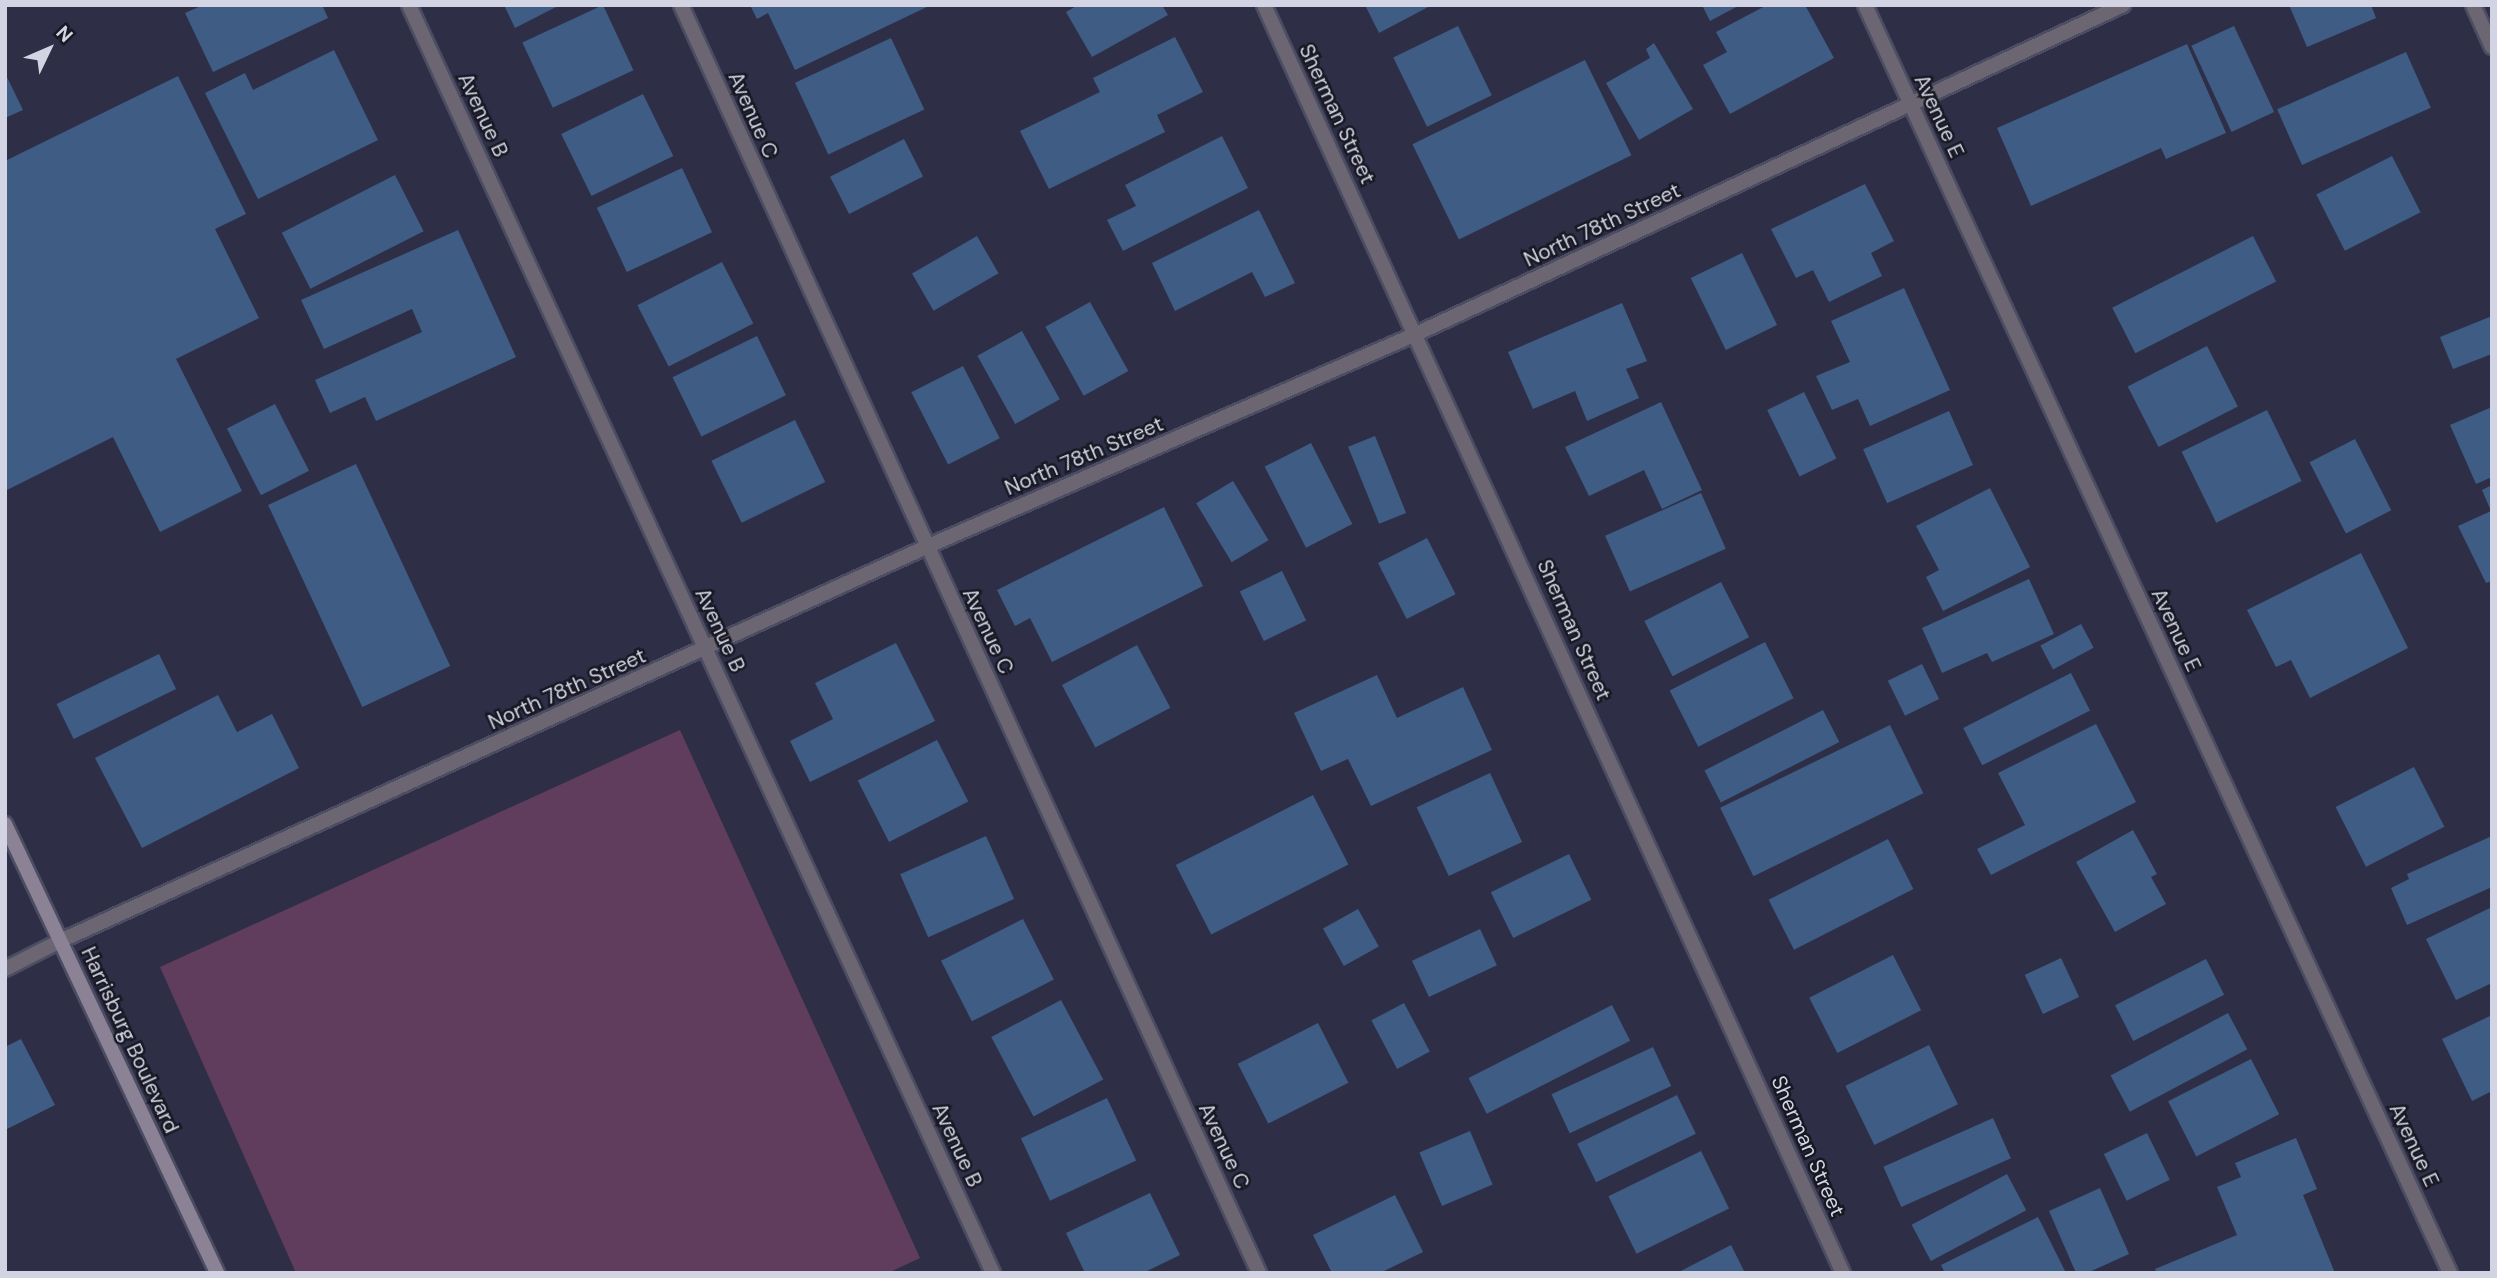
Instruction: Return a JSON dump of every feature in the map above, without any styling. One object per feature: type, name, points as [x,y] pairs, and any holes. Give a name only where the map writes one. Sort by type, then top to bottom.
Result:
[{"type":"main road","name":"Harrisburg Boulevard","points":[[5,824],[217,1273]]},
{"type":"street","name":"Avenue B","points":[[409,5],[993,1273]]},
{"type":"street","name":"Avenue C","points":[[681,5],[1259,1273]]},
{"type":"street","name":"Sherman Street","points":[[1264,5],[1843,1273]]},
{"type":"street","name":"Avenue E","points":[[1866,5],[2450,1273]]},
{"type":"street","name":"North 78th Street","points":[[5,969],[926,547],[1416,334],[2123,5]]},
{"type":"street","points":[[2473,5],[2492,47]]},
{"type":"shaded area","points":[[680,730],[920,1258],[888,1273],[296,1273],[160,967]]},
{"type":"building","points":[[203,5],[322,5],[328,18],[213,72],[185,13]]},
{"type":"building","points":[[504,5],[560,5],[515,28]]},
{"type":"building","points":[[603,5],[633,70],[553,108],[522,43]]},
{"type":"building","points":[[750,5],[931,5],[795,70],[768,13],[757,19]]},
{"type":"building","points":[[1078,5],[1162,5],[1168,15],[1092,57],[1066,12]]},
{"type":"building","points":[[1365,5],[1432,5],[1379,33]]},
{"type":"building","points":[[1702,5],[1740,5],[1710,21]]},
{"type":"building","points":[[1767,5],[1805,5],[1834,58],[1730,114],[1703,65],[1727,52],[1716,32]]},
{"type":"building","points":[[2289,5],[2371,5],[2376,18],[2307,47]]},
{"type":"building","points":[[1458,26],[1492,95],[1427,127],[1393,58]]},
{"type":"building","points":[[2234,26],[2274,112],[2232,132],[2191,46]]},
{"type":"building","points":[[1175,37],[1203,92],[1157,115],[1165,132],[1049,189],[1020,131],[1100,92],[1093,78]]},
{"type":"building","points":[[891,38],[924,110],[828,154],[795,83]]},
{"type":"building","points":[[1654,43],[1693,109],[1639,140],[1606,83],[1650,58],[1646,49]]},
{"type":"building","points":[[2187,44],[2226,133],[2166,159],[2161,148],[2031,206],[1997,128]]},
{"type":"building","points":[[334,50],[378,140],[258,199],[205,93],[245,73],[253,90]]},
{"type":"building","points":[[2406,52],[2431,108],[2302,165],[2277,109]]},
{"type":"building","points":[[1585,60],[1631,155],[1459,239],[1412,144]]},
{"type":"building","points":[[5,73],[23,110],[5,118]]},
{"type":"building","points":[[178,76],[246,214],[215,229],[259,318],[176,359],[242,491],[160,532],[113,437],[5,491],[5,161]]},
{"type":"building","points":[[643,94],[673,156],[591,196],[561,134]]},
{"type":"building","points":[[1222,136],[1248,188],[1123,251],[1107,220],[1136,206],[1125,185]]},
{"type":"building","points":[[904,139],[923,176],[849,214],[830,177]]},
{"type":"building","points":[[2392,156],[2421,212],[2345,251],[2316,195]]},
{"type":"building","points":[[682,168],[712,232],[627,272],[597,208]]},
{"type":"building","points":[[395,175],[424,231],[310,289],[282,233]]},
{"type":"building","points":[[1865,184],[1894,241],[1871,253],[1882,276],[1829,302],[1813,270],[1796,278],[1771,229]]},
{"type":"building","points":[[1259,210],[1295,283],[1265,297],[1252,272],[1175,311],[1152,263]]},
{"type":"building","points":[[458,230],[516,357],[376,421],[365,397],[330,413],[315,380],[422,332],[412,309],[324,349],[301,300]]},
{"type":"building","points":[[977,236],[998,273],[934,311],[912,274]]},
{"type":"building","points":[[2253,236],[2276,281],[2135,353],[2112,308]]},
{"type":"building","points":[[1742,253],[1777,325],[1726,350],[1691,278]]},
{"type":"building","points":[[722,262],[753,323],[669,367],[637,305]]},
{"type":"building","points":[[1904,288],[1950,390],[1870,426],[1858,399],[1832,410],[1816,376],[1850,362],[1831,321]]},
{"type":"building","points":[[1090,302],[1128,371],[1084,396],[1045,327]]},
{"type":"building","points":[[1622,303],[1647,361],[1626,369],[1639,398],[1587,421],[1575,391],[1533,409],[1508,352]]},
{"type":"building","points":[[2492,316],[2492,354],[2453,369],[2440,337]]},
{"type":"building","points":[[1022,331],[1060,399],[1015,424],[977,356]]},
{"type":"building","points":[[757,336],[786,395],[701,437],[673,377]]},
{"type":"building","points":[[2207,346],[2238,407],[2159,447],[2128,386]]},
{"type":"building","points":[[963,366],[1000,438],[948,465],[911,392]]},
{"type":"building","points":[[1804,392],[1836,459],[1800,476],[1767,410]]},
{"type":"building","points":[[1661,402],[1702,490],[1662,509],[1644,470],[1589,496],[1565,447]]},
{"type":"building","points":[[275,404],[309,471],[261,495],[227,429]]},
{"type":"building","points":[[2492,407],[2492,477],[2476,484],[2450,425]]},
{"type":"building","points":[[2267,410],[2302,481],[2216,523],[2182,452]]},
{"type":"building","points":[[1949,411],[1973,465],[1887,503],[1863,449]]},
{"type":"building","points":[[795,420],[825,482],[742,523],[711,461]]},
{"type":"building","points":[[1375,436],[1406,513],[1379,524],[1348,447]]},
{"type":"building","points":[[2355,439],[2391,510],[2346,533],[2310,462]]},
{"type":"building","points":[[1311,443],[1352,524],[1306,548],[1265,467]]},
{"type":"building","points":[[356,464],[450,666],[362,707],[268,505]]},
{"type":"building","points":[[1233,481],[1269,540],[1232,562],[1196,503]]},
{"type":"building","points":[[2492,485],[2492,581],[2486,583],[2458,526],[2491,511],[2482,490]]},
{"type":"building","points":[[1990,488],[2030,567],[1943,611],[1926,577],[1939,570],[1916,526]]},
{"type":"building","points":[[1701,493],[1726,549],[1630,591],[1605,536]]},
{"type":"building","points":[[1164,507],[1203,586],[1052,662],[1030,618],[1015,626],[997,590]]},
{"type":"building","points":[[1427,538],[1456,594],[1407,619],[1378,563]]},
{"type":"building","points":[[2361,553],[2408,648],[2310,698],[2291,660],[2276,667],[2247,610]]},
{"type":"building","points":[[1282,571],[1306,620],[1264,641],[1240,592]]},
{"type":"building","points":[[2029,579],[2054,634],[1992,662],[1987,653],[1942,673],[1922,628]]},
{"type":"building","points":[[1721,582],[1749,637],[1673,676],[1644,621]]},
{"type":"building","points":[[2081,624],[2094,648],[2053,669],[2040,646]]},
{"type":"building","points":[[1765,642],[1794,698],[1698,747],[1670,691]]},
{"type":"building","points":[[896,643],[935,721],[810,782],[790,741],[833,719],[815,683]]},
{"type":"building","points":[[1137,645],[1170,708],[1095,748],[1062,685]]},
{"type":"building","points":[[159,654],[176,689],[74,739],[57,704]]},
{"type":"building","points":[[1922,664],[1939,699],[1905,716],[1888,681]]},
{"type":"building","points":[[2071,673],[2090,710],[1982,765],[1963,728]]},
{"type":"building","points":[[1377,675],[1397,718],[1463,687],[1492,750],[1371,806],[1348,759],[1321,771],[1294,713]]},
{"type":"building","points":[[218,695],[237,732],[272,714],[299,768],[142,848],[95,758]]},
{"type":"building","points":[[1823,710],[1839,742],[1721,802],[1704,770]]},
{"type":"building","points":[[2096,724],[2136,802],[1991,875],[1977,849],[2025,825],[1998,773]]},
{"type":"building","points":[[1890,725],[1923,793],[1753,876],[1720,808]]},
{"type":"building","points":[[937,740],[968,801],[889,842],[858,780]]},
{"type":"building","points":[[2414,767],[2444,827],[2366,867],[2336,807]]},
{"type":"building","points":[[1490,773],[1522,842],[1449,876],[1417,807]]},
{"type":"building","points":[[1313,795],[1348,864],[1211,934],[1176,865]]},
{"type":"building","points":[[2133,830],[2157,874],[2151,877],[2166,904],[2115,932],[2076,862]]},
{"type":"building","points":[[986,836],[1014,899],[928,937],[900,874]]},
{"type":"building","points":[[2492,836],[2492,887],[2407,925],[2391,888],[2409,879],[2407,874]]},
{"type":"building","points":[[1888,839],[1913,889],[1794,950],[1769,900]]},
{"type":"building","points":[[1569,854],[1591,900],[1513,938],[1491,892]]},
{"type":"building","points":[[2492,907],[2492,983],[2456,1000],[2426,939]]},
{"type":"building","points":[[1358,909],[1379,947],[1344,966],[1323,928]]},
{"type":"building","points":[[1023,919],[1054,980],[972,1021],[941,961]]},
{"type":"building","points":[[1480,929],[1497,965],[1429,997],[1412,961]]},
{"type":"building","points":[[1893,955],[1921,1010],[1837,1053],[1809,998]]},
{"type":"building","points":[[2061,958],[2079,997],[2043,1014],[2025,975]]},
{"type":"building","points":[[2206,959],[2224,995],[2133,1041],[2115,1005]]},
{"type":"building","points":[[1061,1000],[1103,1079],[1033,1117],[991,1037]]},
{"type":"building","points":[[1404,1003],[1430,1052],[1397,1069],[1371,1020]]},
{"type":"building","points":[[1612,1005],[1630,1041],[1487,1114],[1469,1078]]},
{"type":"building","points":[[2228,1013],[2247,1049],[2130,1112],[2111,1075]]},
{"type":"building","points":[[2492,1015],[2492,1091],[2472,1101],[2442,1039]]},
{"type":"building","points":[[1318,1023],[1348,1083],[1268,1124],[1238,1064]]},
{"type":"building","points":[[21,1039],[55,1105],[5,1130],[5,1047]]},
{"type":"building","points":[[1929,1045],[1958,1104],[1874,1145],[1845,1086]]},
{"type":"building","points":[[1653,1047],[1671,1086],[1570,1133],[1551,1094]]},
{"type":"building","points":[[2251,1059],[2279,1114],[2196,1156],[2168,1101]]},
{"type":"building","points":[[1677,1095],[1696,1134],[1596,1182],[1577,1144]]},
{"type":"building","points":[[1107,1098],[1136,1161],[1050,1201],[1021,1138]]},
{"type":"building","points":[[1993,1118],[2011,1158],[1901,1207],[1883,1167]]},
{"type":"building","points":[[1470,1131],[1493,1184],[1442,1206],[1419,1152]]},
{"type":"building","points":[[2147,1133],[2170,1180],[2127,1201],[2104,1154]]},
{"type":"building","points":[[2296,1138],[2317,1189],[2303,1195],[2335,1273],[2157,1273],[2155,1269],[2237,1235],[2217,1187],[2241,1177],[2235,1163]]},
{"type":"building","points":[[1701,1151],[1729,1209],[1636,1254],[1608,1196]]},
{"type":"building","points":[[2007,1174],[2026,1210],[1931,1261],[1912,1225]]},
{"type":"building","points":[[2100,1188],[2129,1254],[2087,1273],[2076,1273],[2049,1211]]},
{"type":"building","points":[[1150,1193],[1180,1255],[1143,1273],[1085,1273],[1066,1233]]},
{"type":"building","points":[[1395,1195],[1423,1252],[1380,1273],[1332,1273],[1313,1235]]},
{"type":"building","points":[[2038,1217],[2066,1273],[1945,1273],[1941,1265]]},
{"type":"building","points":[[1731,1245],[1745,1273],[1677,1273]]}]
